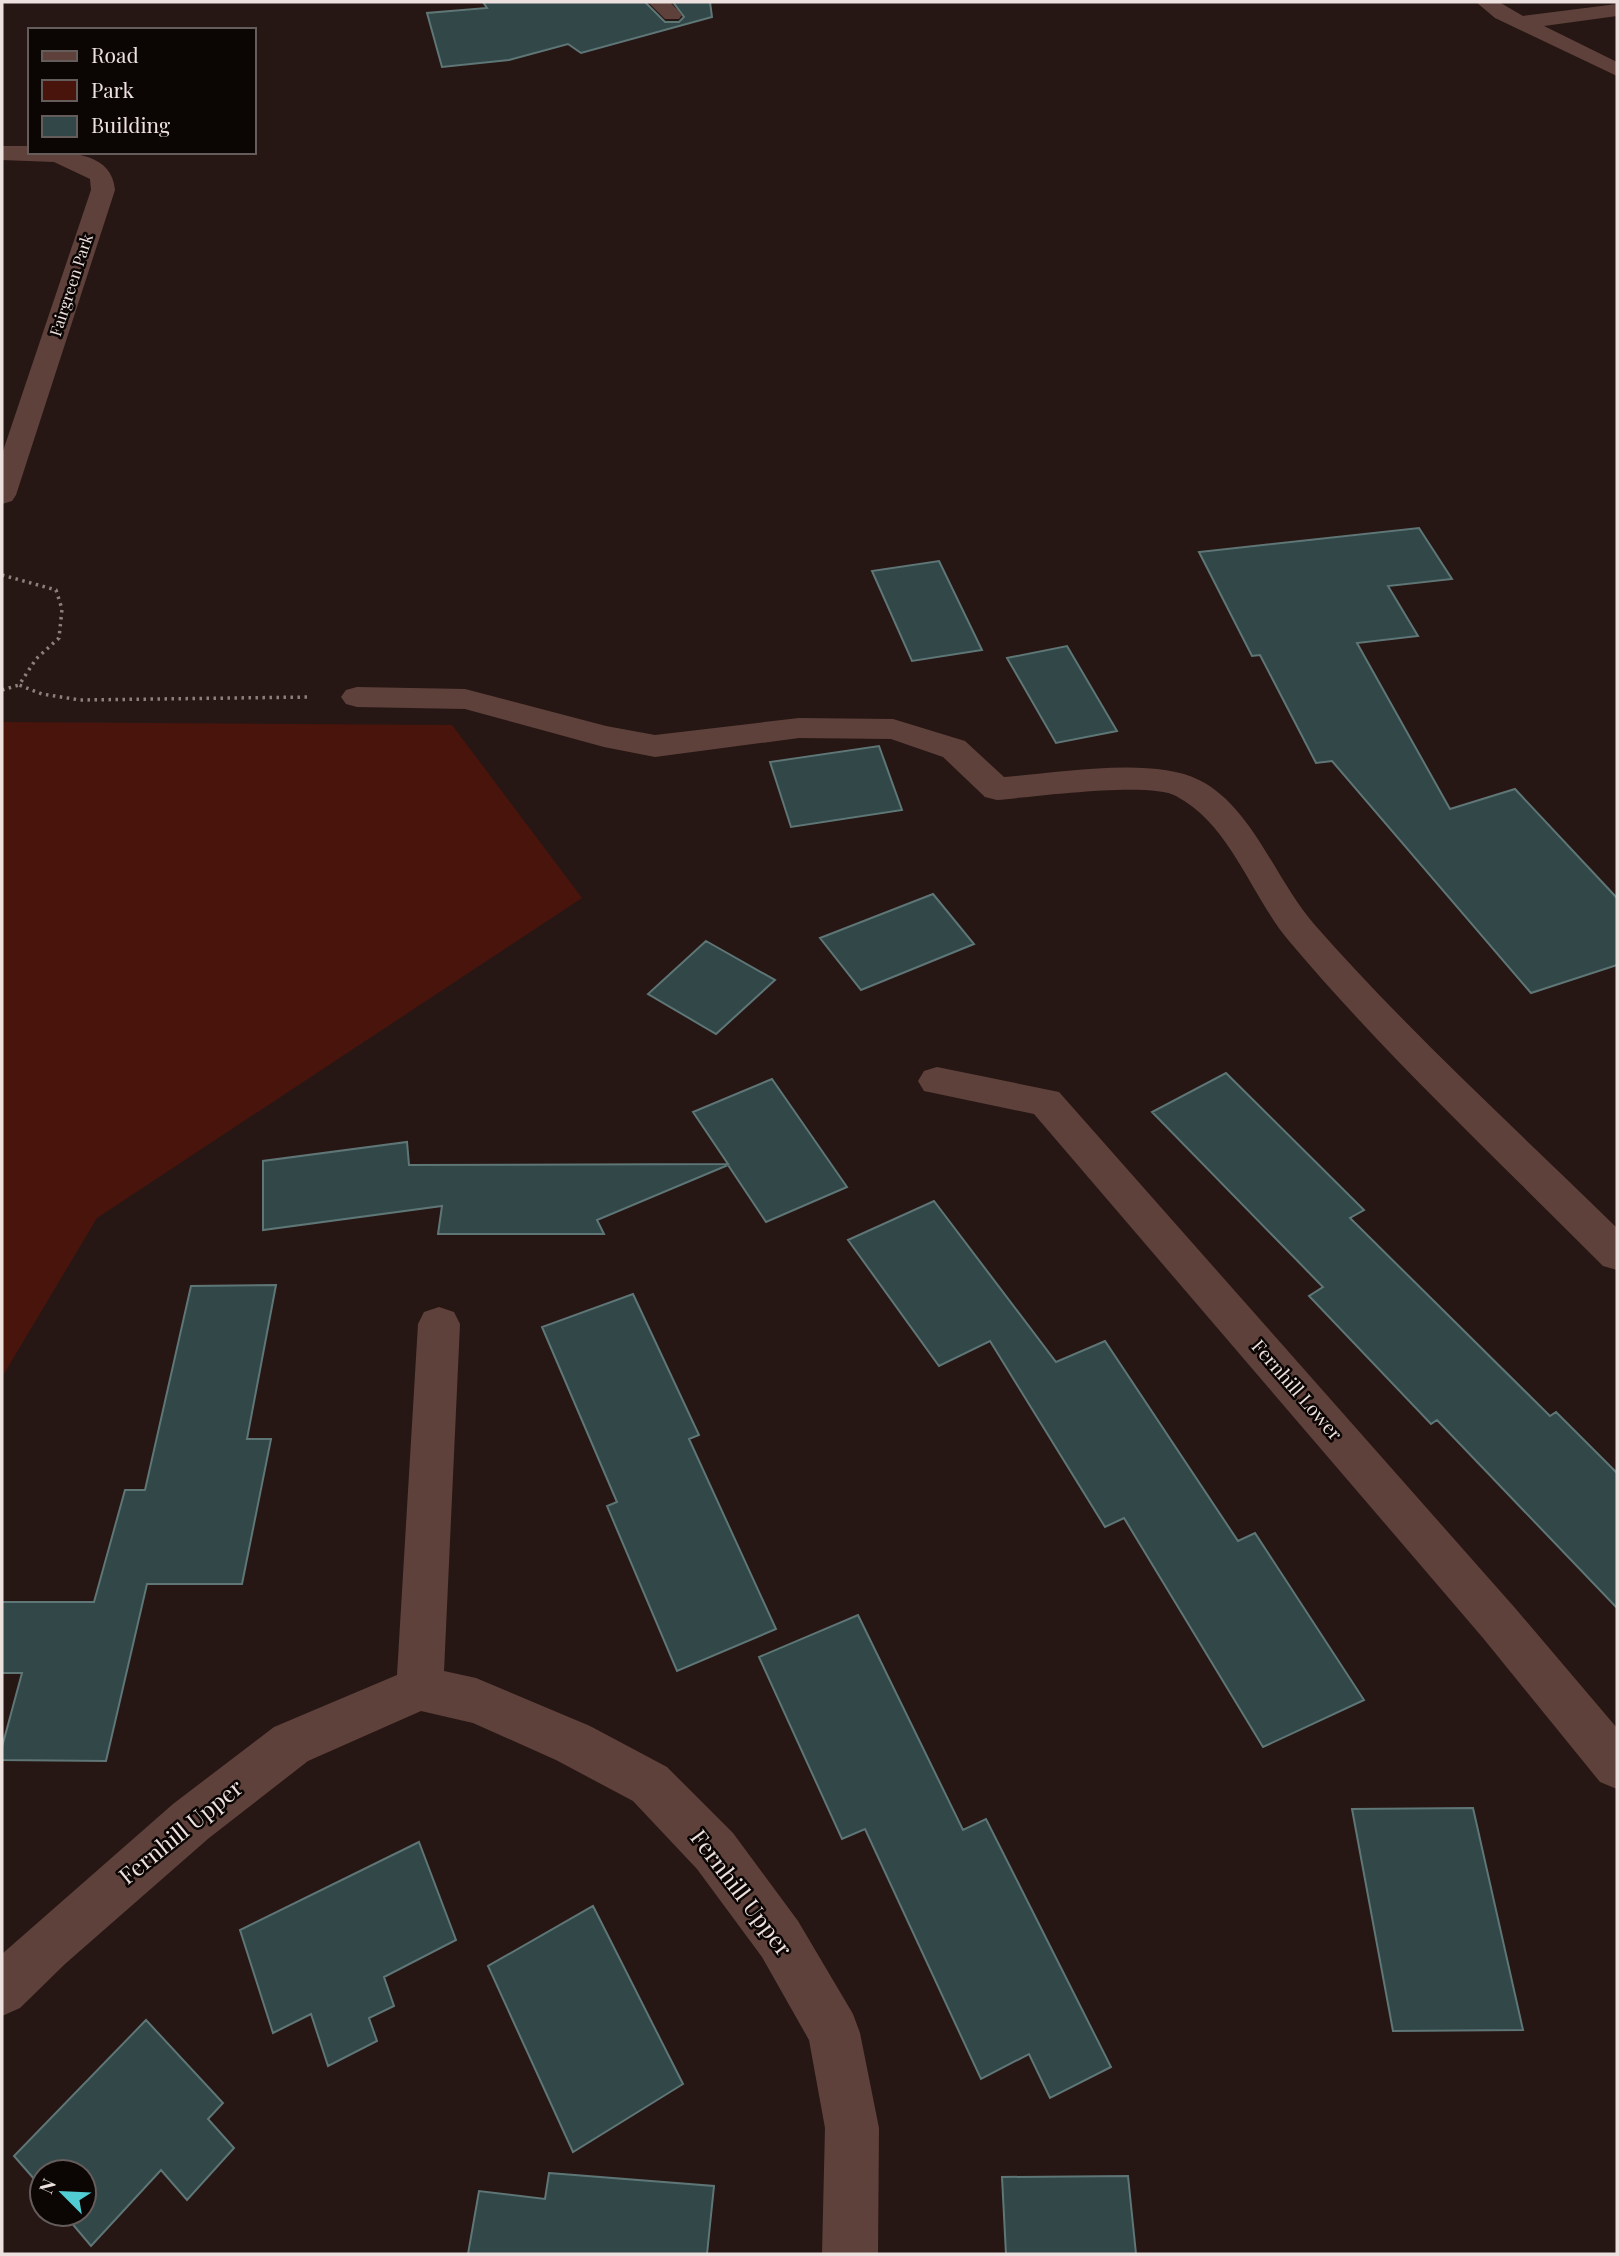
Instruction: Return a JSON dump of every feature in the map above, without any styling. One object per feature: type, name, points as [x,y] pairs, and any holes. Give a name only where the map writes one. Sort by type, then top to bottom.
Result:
[{"type":"street","points":[[1486,2],[1520,23],[1617,70]]},
{"type":"street","points":[[1520,23],[1617,10]]},
{"type":"street","name":"Fairgreen Park","points":[[2,153],[28,152]]},
{"type":"street","name":"Fairgreen Park","points":[[2,495],[103,190],[102,176],[67,156],[55,154]]},
{"type":"street","points":[[357,697],[465,699],[604,736],[655,746],[799,728],[893,729],[954,749],[997,789],[1145,778],[1185,786],[1217,810],[1299,929],[1453,1091],[1617,1254]]},
{"type":"street","name":"Fernhill Lower","points":[[937,1081],[1045,1102],[1490,1613],[1617,1765]]},
{"type":"street","points":[[420,1688],[439,1324]]},
{"type":"street","name":"Fernhill Upper","points":[[2,1990],[47,1946],[191,1821],[291,1744],[420,1688],[476,1701],[573,1743],[650,1784],[715,1851],[780,1939],[834,2032],[852,2129],[850,2254]]},
{"type":"path","points":[[2,575],[56,590],[62,609],[59,638],[36,659],[19,685]]},
{"type":"path","points":[[2,690],[19,685],[42,694],[80,700],[357,697]]},
{"type":"green space","points":[[2,722],[452,725],[582,898],[97,1218],[2,1377]]},
{"type":"building","points":[[483,2],[645,2],[665,22],[679,22],[684,17],[673,2],[710,2],[712,17],[581,53],[568,44],[509,60],[442,67],[427,13],[487,8]]},
{"type":"building","points":[[1419,528],[1452,579],[1388,586],[1418,636],[1357,643],[1450,809],[1515,789],[1617,898],[1617,965],[1531,993],[1332,761],[1316,763],[1260,655],[1252,656],[1199,552]]},
{"type":"building","points":[[939,561],[982,650],[912,661],[872,571]]},
{"type":"building","points":[[1067,646],[1117,731],[1056,743],[1007,658]]},
{"type":"building","points":[[879,746],[902,810],[791,827],[770,762]]},
{"type":"building","points":[[933,894],[974,944],[861,990],[820,938]]},
{"type":"building","points":[[706,941],[775,980],[716,1034],[648,994]]},
{"type":"building","points":[[1226,1073],[1364,1210],[1350,1218],[1550,1416],[1556,1412],[1617,1473],[1617,1608],[1437,1420],[1431,1424],[1309,1296],[1323,1287],[1152,1112]]},
{"type":"building","points":[[772,1079],[847,1187],[766,1222],[728,1165],[597,1220],[604,1234],[438,1234],[442,1206],[263,1230],[263,1161],[407,1142],[409,1165],[728,1164],[693,1112]]},
{"type":"building","points":[[934,1201],[1056,1362],[1105,1341],[1238,1541],[1255,1533],[1364,1700],[1263,1747],[1124,1518],[1105,1527],[990,1341],[939,1366],[848,1240]]},
{"type":"building","points":[[276,1285],[247,1439],[271,1439],[242,1584],[147,1584],[106,1761],[2,1760],[2,1747],[22,1673],[2,1673],[2,1602],[94,1602],[125,1490],[145,1490],[191,1286]]},
{"type":"building","points":[[633,1294],[699,1435],[689,1439],[776,1629],[677,1671],[607,1506],[617,1502],[542,1327]]},
{"type":"building","points":[[858,1615],[963,1830],[986,1819],[1111,2067],[1050,2098],[1029,2054],[981,2079],[865,1829],[842,1839],[759,1657]]},
{"type":"building","points":[[1473,1808],[1523,2030],[1393,2031],[1352,1809]]},
{"type":"building","points":[[419,1842],[456,1940],[384,1977],[394,2006],[369,2018],[377,2041],[328,2066],[311,2014],[273,2033],[240,1930]]},
{"type":"building","points":[[593,1906],[683,2084],[573,2152],[488,1966]]},
{"type":"building","points":[[146,2020],[223,2103],[208,2119],[234,2148],[187,2200],[161,2170],[91,2246],[76,2228],[98,2228],[98,2158],[28,2158],[28,2172],[14,2156]]},
{"type":"building","points":[[549,2173],[714,2186],[707,2254],[468,2254],[479,2191],[545,2199]]},
{"type":"building","points":[[1128,2176],[1136,2254],[1006,2254],[1002,2177]]}]
